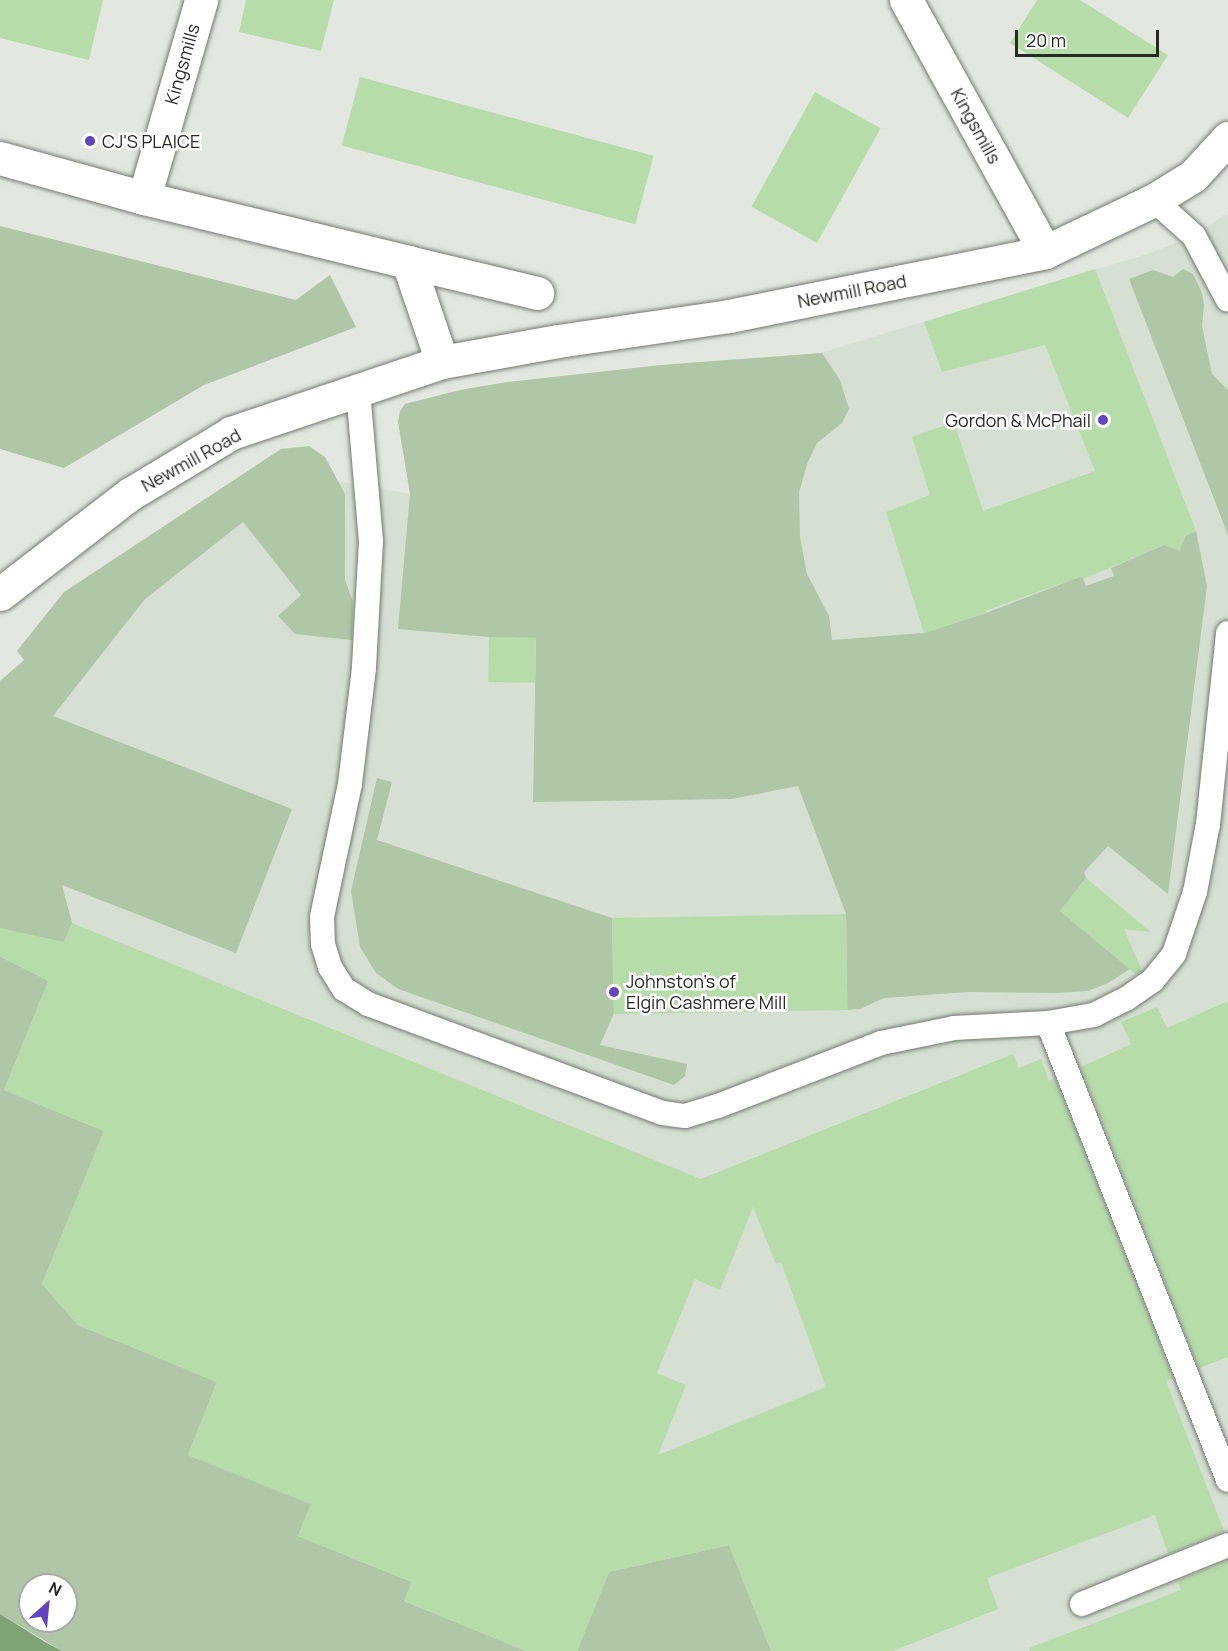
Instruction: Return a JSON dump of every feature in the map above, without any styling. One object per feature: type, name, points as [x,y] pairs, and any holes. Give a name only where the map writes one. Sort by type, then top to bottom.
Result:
[{"type":"street","name":"Kingsmills","points":[[144,198],[201,0]]},
{"type":"street","name":"Kingsmills","points":[[906,0],[1045,252]]},
{"type":"street","name":"Newmill Road","points":[[0,594],[130,494],[222,438],[442,362],[558,341],[729,316],[1045,252],[1154,200],[1193,176],[1228,138]]},
{"type":"street","points":[[0,158],[144,198],[537,293]]},
{"type":"street","points":[[408,262],[442,362]]},
{"type":"lane","points":[[1154,200],[1194,236],[1228,300]]},
{"type":"lane","points":[[358,390],[371,541],[364,668],[350,784],[322,917],[323,944],[330,968],[344,989],[368,1004],[663,1113],[684,1116],[718,1106],[881,1043],[954,1028],[1048,1023],[1094,1015],[1126,999],[1153,980],[1174,954],[1195,892],[1208,824],[1228,633]]},
{"type":"lane","points":[[1048,1023],[1228,1480]]},
{"type":"lane","points":[[1082,1604],[1228,1545]]},
{"type":"shaded area","name":"Johnston's of Elgin Cashmere Mill","points":[[1224,215],[1228,217],[1228,1651],[351,1651],[0,1304],[0,681],[284,457],[331,480],[410,494],[619,414],[1147,254],[1194,236]]},
{"type":"shaded area","points":[[0,226],[296,300],[330,275],[356,327],[204,385],[64,468],[0,449]]},
{"type":"shaded area","points":[[1183,269],[1193,274],[1202,293],[1204,305],[1202,326],[1212,374],[1228,390],[1228,535],[1129,279],[1153,270],[1173,277]]},
{"type":"shaded area","points":[[822,353],[840,380],[849,409],[842,423],[817,443],[807,464],[799,493],[800,537],[807,574],[829,616],[832,640],[924,633],[986,613],[1082,576],[1086,586],[1114,576],[1111,568],[1164,545],[1170,547],[1183,542],[1185,536],[1196,531],[1207,586],[1168,894],[1108,846],[1084,872],[1086,878],[1060,911],[1130,969],[1108,983],[1088,991],[969,992],[884,998],[860,1009],[847,1010],[846,914],[798,786],[732,799],[533,802],[536,638],[489,637],[398,629],[410,494],[398,422],[400,411],[405,404],[460,390],[507,382],[661,365]]},
{"type":"shaded area","points":[[309,446],[325,457],[345,494],[345,580],[353,602],[352,640],[295,634],[278,616],[301,595],[243,522],[145,599],[53,716],[292,809],[236,953],[62,885],[72,923],[4,1090],[104,1131],[42,1284],[78,1325],[217,1382],[188,1455],[311,1504],[298,1536],[412,1582],[404,1601],[526,1651],[62,1651],[32,1633],[78,1633],[78,1573],[18,1573],[18,1625],[0,1614],[0,681],[24,660],[17,651],[64,592],[281,449]]},
{"type":"shaded area","points":[[377,778],[392,782],[377,840],[612,918],[614,1013],[600,1045],[687,1064],[685,1076],[674,1085],[398,989],[376,973],[360,947],[351,891]]},
{"type":"shaded area","points":[[729,1545],[771,1651],[577,1651],[609,1572]]},
{"type":"shaded area","points":[[0,1614],[18,1625],[18,1633],[31,1633],[62,1651],[0,1651]]},
{"type":"building","points":[[0,0],[103,0],[89,60],[0,38]]},
{"type":"building","points":[[246,0],[334,0],[321,51],[239,32]]},
{"type":"building","points":[[1037,0],[1080,0],[1168,55],[1128,118],[1010,43]]},
{"type":"building","points":[[360,77],[654,156],[635,224],[342,146]]},
{"type":"building","points":[[815,92],[881,128],[817,243],[751,207]]},
{"type":"building","points":[[1095,269],[1196,531],[1185,536],[1180,551],[1164,545],[1083,579],[1082,576],[985,611],[986,613],[924,633],[886,512],[930,495],[912,437],[954,422],[983,511],[1095,471],[1045,345],[942,372],[924,322]]},
{"type":"building","points":[[489,637],[536,638],[535,683],[488,682]]},
{"type":"building","points":[[1086,878],[1151,932],[1124,929],[1142,971],[1136,974],[1060,911]]},
{"type":"building","points":[[846,914],[848,1010],[614,1014],[612,918]]},
{"type":"building","points":[[72,923],[701,1179],[1013,1054],[1019,1068],[1041,1059],[1049,1081],[1055,1078],[1173,1378],[1166,1381],[1224,1531],[1168,1554],[1155,1515],[987,1578],[998,1609],[893,1651],[771,1651],[729,1545],[609,1572],[577,1651],[526,1651],[404,1601],[412,1582],[298,1536],[311,1504],[188,1455],[217,1382],[78,1325],[42,1284],[104,1131],[4,1090],[48,981],[0,957],[0,928],[64,942]],"holes":[[[753,1207],[776,1264],[781,1262],[826,1387],[658,1455],[686,1385],[657,1373],[695,1279],[720,1290]]]},
{"type":"building","points":[[1228,1001],[1228,1357],[1199,1368],[1081,1067],[1131,1044],[1121,1022],[1157,1007],[1167,1028]]},
{"type":"building","points":[[1228,1560],[1228,1651],[1030,1651],[1029,1648],[1181,1590],[1178,1581]]},
{"type":"place","name":"CJ'S PLAICE","points":[[90,141]]},
{"type":"place","name":"Gordon & McPhail","points":[[1103,420]]},
{"type":"place","name":"Johnston's of Elgin Cashmere Mill","points":[[614,992]]}]
